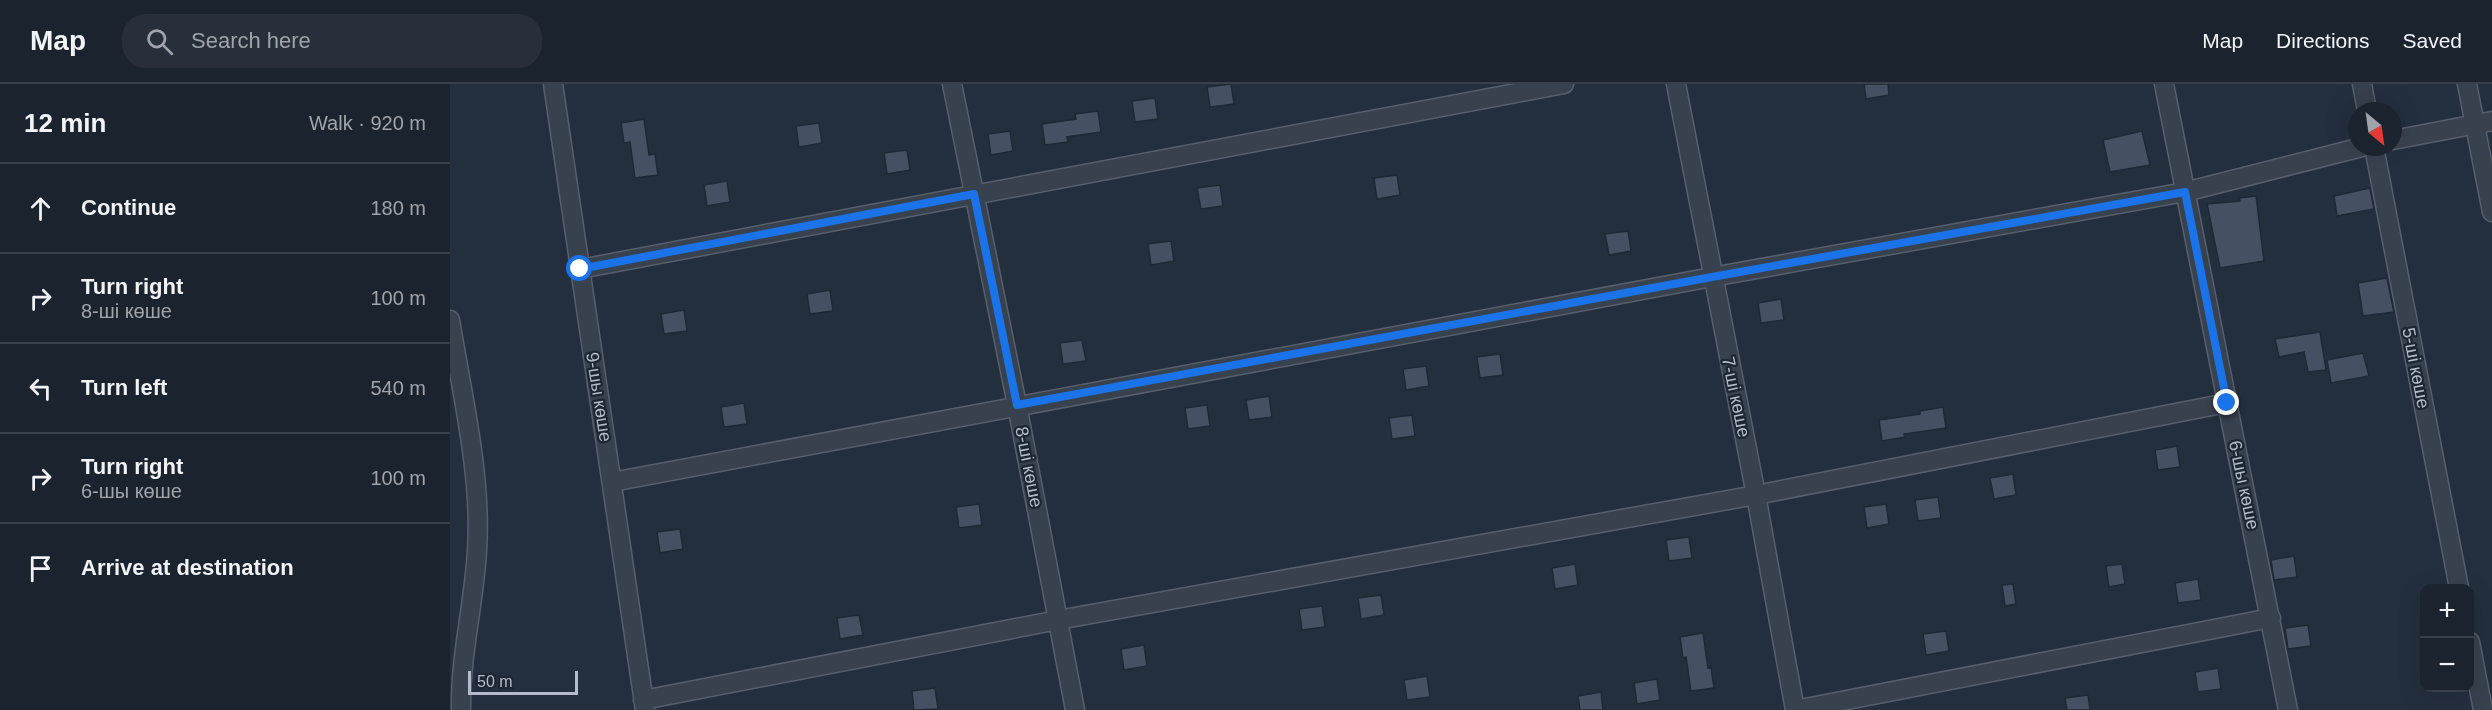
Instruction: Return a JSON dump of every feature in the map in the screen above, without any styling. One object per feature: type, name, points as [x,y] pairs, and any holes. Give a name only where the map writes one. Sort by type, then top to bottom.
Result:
[{"type":"lane","name":"9-шы көше","points":[[553,84],[644,705]]},
{"type":"lane","name":"8-ші көше","points":[[952,84],[1017,405],[1075,710]]},
{"type":"lane","points":[[580,269],[1564,84]]},
{"type":"lane","name":"7-ші көше","points":[[1676,84],[1756,495],[1795,710]]},
{"type":"lane","name":"6-шы көше","points":[[2164,84],[2288,710]]},
{"type":"lane","points":[[2362,84],[2365,102]]},
{"type":"lane","points":[[2467,84],[2483,123],[2492,213]]},
{"type":"lane","points":[[2402,138],[2483,123]]},
{"type":"lane","points":[[612,483],[1017,405],[2185,192],[2348,151]]},
{"type":"lane","name":"5-ші көше","points":[[2376,156],[2458,584]]},
{"type":"lane","points":[[450,320],[477,491],[477,551],[465,645],[461,710]]},
{"type":"lane","points":[[644,705],[1058,620],[1756,495],[2227,403]]},
{"type":"lane","points":[[1795,710],[2271,618]]},
{"type":"lane","points":[[2474,668],[2482,710]]},
{"type":"building","points":[[1231,84],[1234,104],[1210,107],[1207,87]]},
{"type":"building","points":[[1864,84],[1888,84],[1889,95],[1866,99]]},
{"type":"building","points":[[1155,98],[1158,119],[1135,122],[1132,101]]},
{"type":"building","points":[[1098,111],[1101,132],[1067,137],[1068,142],[1045,145],[1042,124],[1076,119],[1075,114]]},
{"type":"building","points":[[644,119],[649,155],[655,154],[658,175],[635,178],[630,142],[624,143],[621,123]]},
{"type":"building","points":[[819,123],[822,143],[799,147],[796,126]]},
{"type":"building","points":[[1010,131],[1013,151],[991,155],[988,134]]},
{"type":"building","points":[[2142,131],[2150,165],[2110,172],[2103,140]]},
{"type":"building","points":[[907,150],[910,170],[887,174],[884,153]]},
{"type":"building","points":[[1397,175],[1400,195],[1377,199],[1374,178]]},
{"type":"building","points":[[727,181],[730,202],[707,206],[704,185]]},
{"type":"building","points":[[1220,185],[1223,206],[1201,209],[1197,188]]},
{"type":"building","points":[[2370,188],[2374,209],[2337,216],[2334,196]]},
{"type":"building","points":[[2256,196],[2264,261],[2220,268],[2207,204],[2240,201],[2239,198]]},
{"type":"building","points":[[1628,231],[1631,251],[1609,255],[1605,234]]},
{"type":"building","points":[[1171,241],[1174,261],[1151,265],[1148,244]]},
{"type":"building","points":[[2387,278],[2394,312],[2363,316],[2358,283]]},
{"type":"building","points":[[830,290],[833,311],[810,314],[807,294]]},
{"type":"building","points":[[1781,299],[1784,320],[1761,323],[1758,303]]},
{"type":"building","points":[[684,310],[687,331],[664,334],[661,314]]},
{"type":"building","points":[[2320,332],[2326,370],[2308,372],[2304,352],[2279,357],[2275,339]]},
{"type":"building","points":[[1082,340],[1086,361],[1063,364],[1060,343]]},
{"type":"building","points":[[2363,353],[2369,376],[2331,383],[2327,360]]},
{"type":"building","points":[[1500,354],[1503,375],[1480,378],[1477,357]]},
{"type":"building","points":[[1426,366],[1429,386],[1406,390],[1403,369]]},
{"type":"building","points":[[1269,396],[1272,417],[1249,420],[1246,400]]},
{"type":"building","points":[[744,403],[747,424],[724,427],[721,407]]},
{"type":"building","points":[[1207,405],[1210,426],[1188,429],[1185,408]]},
{"type":"building","points":[[1943,407],[1946,428],[1904,434],[1905,437],[1882,441],[1879,420],[1920,414],[1920,411]]},
{"type":"building","points":[[1412,415],[1415,436],[1392,439],[1389,418]]},
{"type":"building","points":[[2177,446],[2180,467],[2158,470],[2155,450]]},
{"type":"building","points":[[2013,474],[2016,495],[1994,499],[1990,478]]},
{"type":"building","points":[[1938,497],[1941,518],[1918,521],[1915,500]]},
{"type":"building","points":[[979,504],[982,525],[959,528],[956,507]]},
{"type":"building","points":[[1886,504],[1889,524],[1867,528],[1864,507]]},
{"type":"building","points":[[680,529],[683,549],[660,553],[657,532]]},
{"type":"building","points":[[1689,537],[1692,558],[1669,561],[1666,540]]},
{"type":"building","points":[[2294,556],[2297,577],[2274,580],[2271,560]]},
{"type":"building","points":[[1575,564],[1578,585],[1555,589],[1552,568]]},
{"type":"building","points":[[2122,564],[2125,584],[2109,587],[2106,566]]},
{"type":"building","points":[[2198,579],[2201,600],[2178,603],[2175,583]]},
{"type":"building","points":[[2013,584],[2016,604],[2005,606],[2002,585]]},
{"type":"building","points":[[1381,595],[1384,615],[1361,619],[1358,598]]},
{"type":"building","points":[[1322,606],[1325,627],[1302,630],[1299,609]]},
{"type":"building","points":[[859,615],[863,635],[840,639],[837,618]]},
{"type":"building","points":[[2308,625],[2311,646],[2288,649],[2285,628]]},
{"type":"building","points":[[1946,631],[1949,651],[1926,655],[1923,634]]},
{"type":"building","points":[[1703,633],[1708,668],[1711,667],[1714,688],[1691,691],[1686,657],[1683,658],[1680,637]]},
{"type":"building","points":[[1144,645],[1147,666],[1124,670],[1121,649]]},
{"type":"building","points":[[2218,668],[2221,689],[2198,692],[2195,672]]},
{"type":"building","points":[[1427,676],[1430,697],[1407,700],[1404,680]]},
{"type":"building","points":[[1657,679],[1660,700],[1637,704],[1634,683]]},
{"type":"building","points":[[935,688],[938,709],[914,710],[912,691]]},
{"type":"building","points":[[1601,692],[1603,710],[1580,710],[1578,696]]},
{"type":"building","points":[[2088,695],[2090,710],[2067,710],[2065,698]]},
{"type":"route","points":[[580,269],[974,194],[1017,405],[2185,192],[2227,403]]}]
